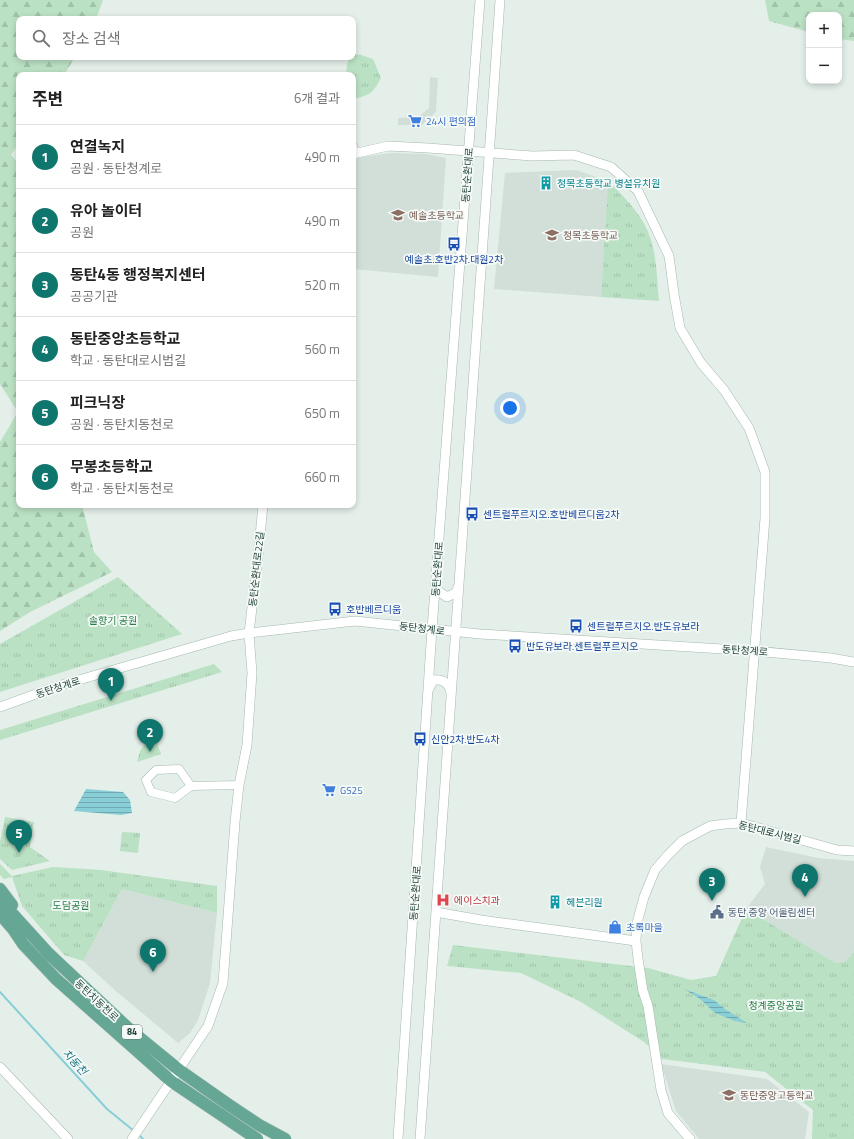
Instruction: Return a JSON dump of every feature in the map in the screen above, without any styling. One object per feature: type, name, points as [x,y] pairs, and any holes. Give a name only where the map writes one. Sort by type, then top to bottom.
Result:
[{"type":"main road","points":[[0,889],[26,923],[33,935]]},
{"type":"main road","name":"동탄치동천로","points":[[0,900],[78,983],[130,1030],[179,1070],[259,1125],[285,1139]]},
{"type":"main road","name":"동탄치동천로","points":[[0,914],[23,944],[56,979],[172,1081],[257,1139]]},
{"type":"main road","points":[[0,925],[23,944]]},
{"type":"street","name":"동탄순환대로","points":[[398,1139],[432,629],[480,0]]},
{"type":"street","name":"동탄순환대로","points":[[420,1139],[500,0]]},
{"type":"street","points":[[356,151],[388,146],[532,156],[574,155],[611,167],[638,191],[669,256],[680,328],[701,363],[724,390],[749,428],[766,472],[765,518],[741,823]]},
{"type":"street","name":"동탄순환대로22길","points":[[132,1139],[208,1026],[223,983],[235,822],[239,785],[248,738],[252,673],[249,632],[263,508]]},
{"type":"street","points":[[436,584],[438,591],[446,597],[457,592],[459,584]]},
{"type":"street","name":"동탄청계로","points":[[0,707],[58,686],[231,636],[249,632],[355,621],[416,626],[455,632],[755,651],[831,658],[854,662]]},
{"type":"street","points":[[428,690],[433,680],[439,679],[446,682],[451,694]]},
{"type":"street","points":[[191,786],[179,769],[156,770],[146,780],[151,792],[175,798],[191,786],[239,785]]},
{"type":"street","name":"동탄대로시범길","points":[[690,1139],[668,1113],[661,1090],[656,1067],[654,1041],[646,997],[643,991],[636,941],[636,923],[644,897],[655,870],[668,854],[682,841],[710,826],[725,824],[741,823],[837,850],[854,851]]},
{"type":"street","points":[[436,912],[482,920],[636,941]]},
{"type":"street","points":[[0,1067],[68,1139]]},
{"type":"shaded area","points":[[430,77],[438,78],[436,112],[422,125],[398,125],[398,118],[418,117],[429,108]]},
{"type":"shaded area","name":"예솔초등학교","points":[[391,153],[426,154],[446,158],[438,277],[356,269],[356,158]]},
{"type":"shaded area","name":"청목초등학교","points":[[576,170],[608,181],[601,297],[494,289],[505,173]]},
{"type":"shaded area","points":[[766,847],[818,858],[854,861],[854,951],[846,961],[836,963],[746,909],[765,884],[760,867]]},
{"type":"shaded area","points":[[122,889],[217,913],[210,983],[198,1020],[190,1033],[178,1043],[117,992],[83,961]]},
{"type":"shaded area","name":"동탄중앙고등학교","points":[[661,1064],[767,1079],[809,1112],[805,1139],[699,1139],[676,1111]]},
{"type":"green space","points":[[0,0],[103,0],[97,16],[16,16],[16,60],[73,60],[66,72],[16,72],[16,148],[11,155],[16,161],[16,409],[0,384]]},
{"type":"green space","points":[[765,0],[854,0],[854,41],[842,39],[842,12],[806,12],[806,31],[769,21]]},
{"type":"green space","points":[[356,54],[373,59],[381,78],[376,87],[370,93],[356,98],[356,72],[346,72],[348,60],[356,60]]},
{"type":"green space","points":[[608,181],[634,208],[648,232],[654,255],[659,301],[601,297]]},
{"type":"green space","points":[[16,415],[16,508],[83,508],[94,552],[112,572],[30,612],[0,631],[0,442]]},
{"type":"green space","name":"솔향기 공원","points":[[118,577],[182,634],[0,692],[0,644]]},
{"type":"green space","points":[[214,664],[222,672],[0,740],[0,730]]},
{"type":"green space","points":[[147,740],[156,741],[161,754],[137,762],[140,751]]},
{"type":"green space","points":[[5,817],[34,822],[30,847],[50,861],[12,870],[0,859],[0,842]]},
{"type":"green space","points":[[122,832],[140,833],[138,853],[120,851]]},
{"type":"green space","name":"도담공원","points":[[0,864],[12,876],[53,867],[101,870],[217,886],[217,913],[122,889],[83,961],[64,955],[22,906],[12,877],[4,879],[0,875]]},
{"type":"green space","name":"청계중앙공원","points":[[746,909],[836,963],[846,961],[854,951],[854,1139],[812,1139],[813,1110],[765,1072],[662,1059],[644,1042],[581,1002],[521,973],[447,966],[453,945],[648,968],[691,980],[716,976]]},
{"type":"water","points":[[86,789],[123,792],[130,800],[132,813],[121,815],[74,811]]},
{"type":"water","points":[[684,989],[714,1000],[747,1023],[735,1021],[715,1013],[700,999]]},
{"type":"waterway","name":"치동천","points":[[0,992],[107,1109],[134,1131]]},
{"type":"waterway","name":"치동천","points":[[139,1135],[143,1139]]},
{"type":"place","name":"24시 편의점","points":[[415,121]]},
{"type":"place","name":"청목초등학교 병설유치원","points":[[546,183]]},
{"type":"place","name":"예솔초등학교","points":[[398,215]]},
{"type":"place","name":"청목초등학교","points":[[552,235]]},
{"type":"place","name":"예솔초.호반2차.대원2차","points":[[454,244]]},
{"type":"place","name":"센트럴푸르지오.호반베르디움2차","points":[[472,514]]},
{"type":"place","name":"호반베르디움","points":[[335,609]]},
{"type":"place","name":"센트럴푸르지오.반도유보라","points":[[576,626]]},
{"type":"place","name":"반도유보라.센트럴푸르지오","points":[[515,646]]},
{"type":"place","name":"연결녹지","points":[[111,701]]},
{"type":"place","name":"신안2차.반도4차","points":[[420,739]]},
{"type":"place","name":"유아 놀이터","points":[[150,752]]},
{"type":"place","name":"GS25","points":[[329,790]]},
{"type":"place","name":"피크닉장","points":[[19,853]]},
{"type":"place","name":"동탄중앙초등학교","points":[[805,897]]},
{"type":"place","name":"에이스치과","points":[[443,900]]},
{"type":"place","name":"동탄4동 행정복지센터","points":[[712,901]]},
{"type":"place","name":"헤븐리원","points":[[555,902]]},
{"type":"place","name":"동탄 중앙 어울림센터","points":[[717,912]]},
{"type":"place","name":"초록마을","points":[[615,927]]},
{"type":"place","name":"무봉초등학교","points":[[153,972]]},
{"type":"place","name":"동탄중앙고등학교","points":[[729,1095]]}]
